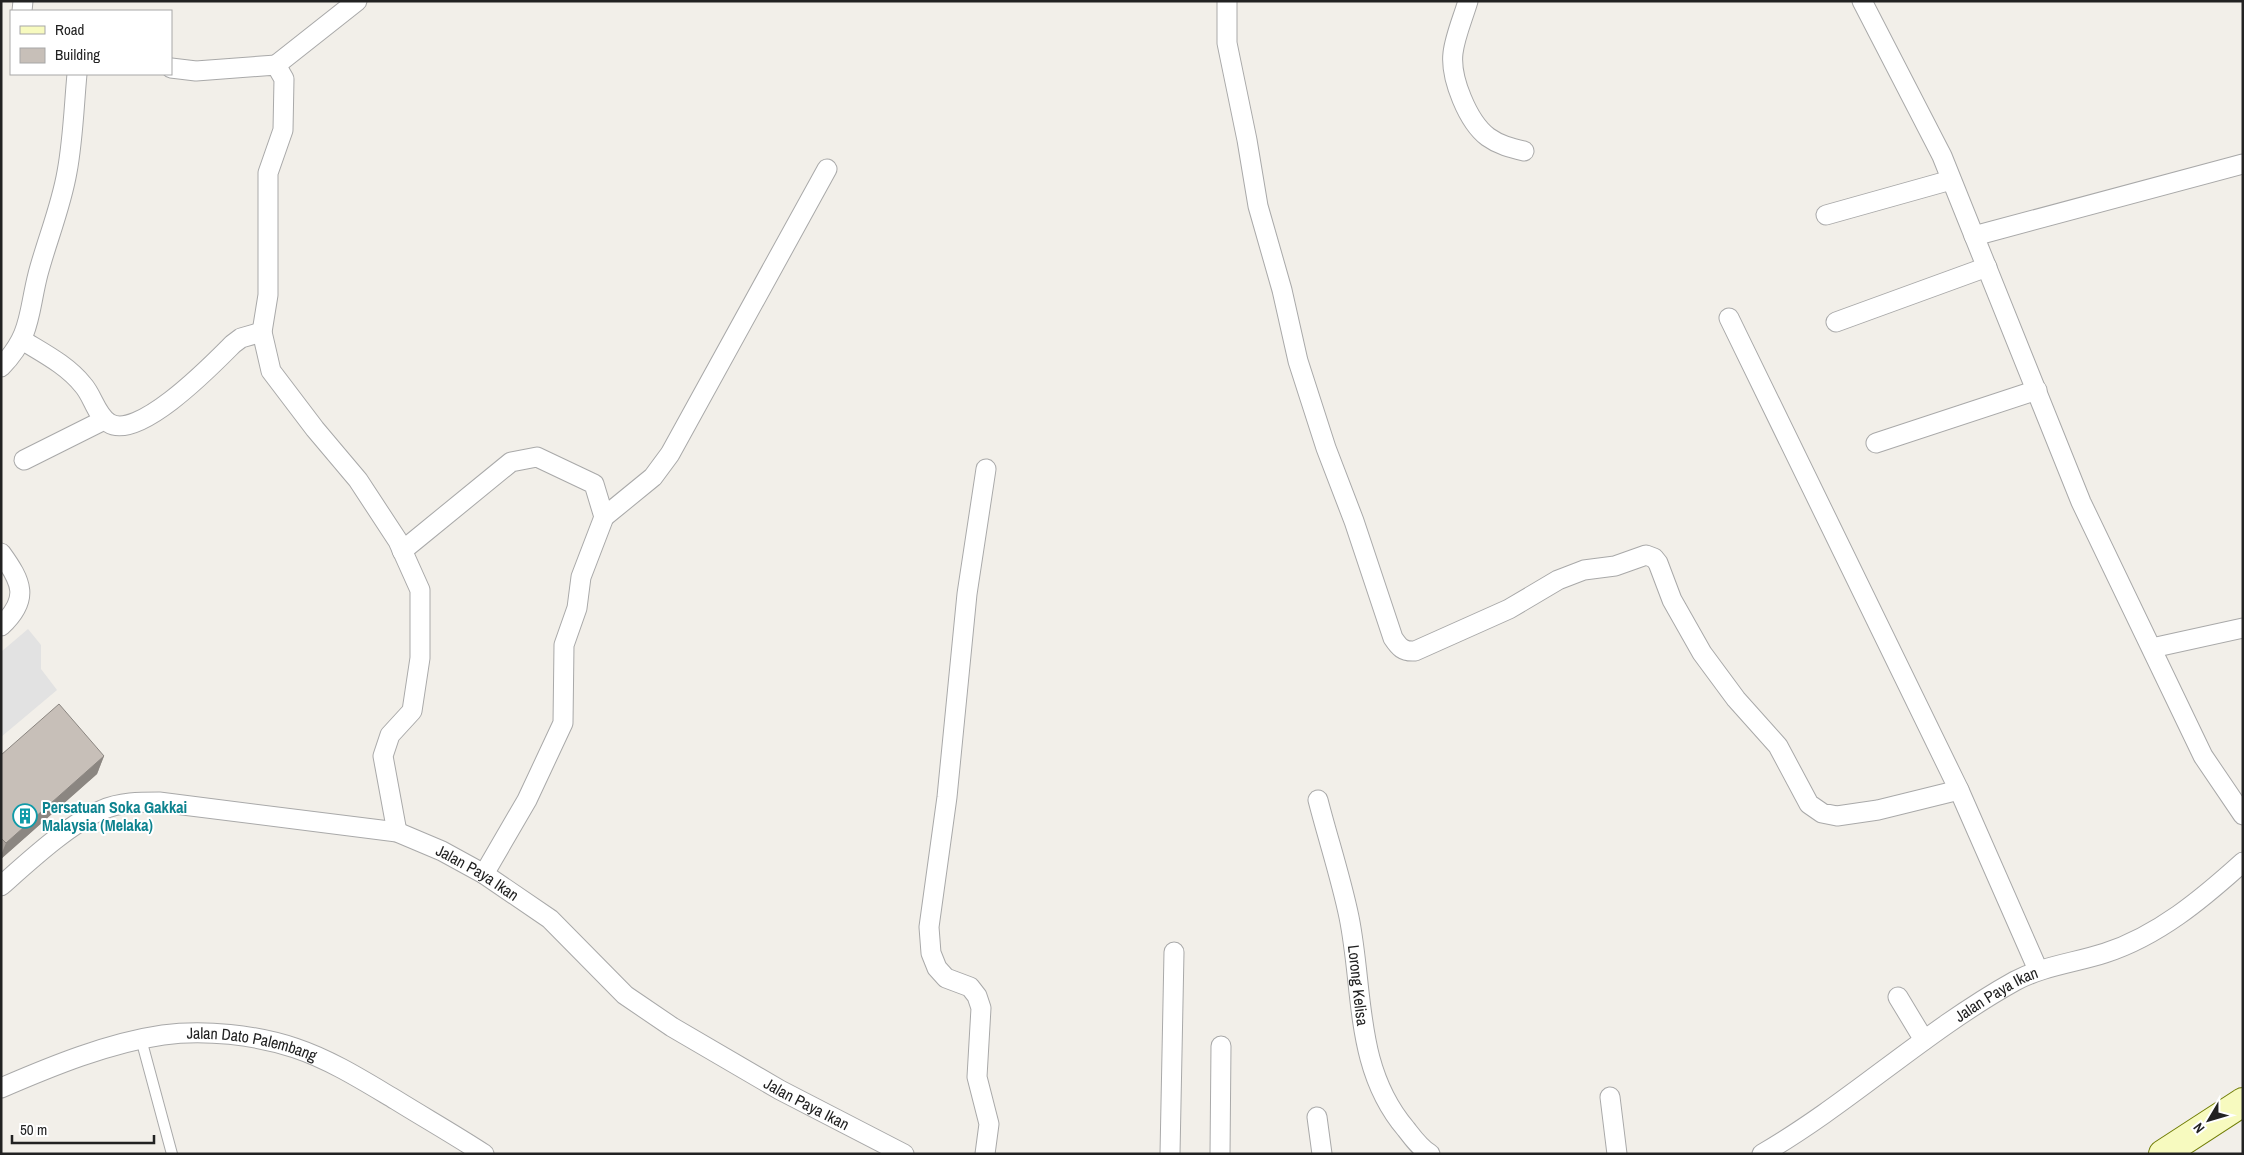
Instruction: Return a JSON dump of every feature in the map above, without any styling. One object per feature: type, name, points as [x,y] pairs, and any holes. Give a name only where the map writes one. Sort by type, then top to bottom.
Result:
[{"type":"main road","points":[[2163,1154],[2243,1102]]},
{"type":"street","points":[[172,68],[196,71],[276,65],[357,1]]},
{"type":"street","points":[[1227,1],[1226,43],[1247,140],[1258,206],[1282,290],[1298,361],[1326,448],[1354,521],[1393,638],[1399,648],[1406,652],[1415,651],[1509,609],[1558,580],[1584,570],[1616,566],[1646,555],[1654,558],[1658,563],[1672,600],[1702,653],[1736,699],[1778,746],[1809,804],[1822,813],[1837,816],[1878,810],[1959,790]]},
{"type":"street","points":[[1468,1],[1453,54],[1458,87],[1475,124],[1488,137],[1505,146],[1524,151]]},
{"type":"street","points":[[1862,1],[1942,156],[2081,502],[2203,756],[2243,816]]},
{"type":"street","points":[[276,65],[284,79],[283,130],[268,173],[268,295],[262,332],[271,370],[315,429],[358,480],[402,551],[420,590],[420,658],[412,711],[390,735],[383,756],[397,832]]},
{"type":"street","points":[[1,367],[14,354],[27,330],[38,275],[55,226],[67,171],[77,75]]},
{"type":"street","points":[[1974,236],[2243,164]]},
{"type":"street","points":[[484,874],[527,800],[563,723],[564,645],[577,608],[581,577],[604,516],[653,477],[670,454],[827,169]]},
{"type":"street","points":[[1826,215],[1951,180]]},
{"type":"street","points":[[1836,322],[1987,267]]},
{"type":"street","points":[[1729,318],[1959,790],[2038,970]]},
{"type":"street","points":[[22,340],[68,369],[84,385],[104,420],[111,425],[123,424],[154,414],[169,404],[233,344],[242,338],[262,332]]},
{"type":"street","points":[[1876,444],[2037,390]]},
{"type":"street","points":[[24,460],[104,420]]},
{"type":"street","points":[[402,551],[512,462],[538,457],[594,484],[604,516]]},
{"type":"street","points":[[985,1154],[989,1124],[977,1077],[981,1008],[977,996],[970,987],[946,978],[937,968],[931,953],[929,927],[947,797],[967,594],[986,468]]},
{"type":"street","points":[[1,553],[14,571],[20,587],[21,601],[12,616],[1,626]]},
{"type":"street","points":[[2152,648],[2243,628]]},
{"type":"street","name":"Lorong Kelisa","points":[[1318,800],[1349,918],[1362,1027],[1380,1090],[1401,1124],[1424,1150],[1430,1154]]},
{"type":"street","name":"Jalan Paya Ikan","points":[[1,886],[76,826],[102,810],[130,803],[159,802],[397,832],[442,851],[484,874],[550,919],[625,995],[672,1027],[780,1090],[904,1154]]},
{"type":"street","name":"Jalan Paya Ikan","points":[[1762,1154],[1781,1149],[1924,1040],[1964,1012],[2038,970],[2106,953],[2142,938],[2173,919],[2243,862]]},
{"type":"street","points":[[1170,1154],[1174,952]]},
{"type":"street","points":[[1898,997],[1924,1040]]},
{"type":"street","name":"Jalan Dato Palembang","points":[[1,1088],[100,1051],[141,1039],[166,1034],[203,1033],[248,1038],[295,1048],[350,1073],[484,1154]]},
{"type":"street","points":[[1220,1154],[1221,1046]]},
{"type":"street","points":[[1610,1097],[1617,1154]]},
{"type":"street","points":[[1316,1117],[1322,1154]]},
{"type":"lane","points":[[141,1039],[172,1154]]},
{"type":"shaded area","points":[[28,629],[41,645],[41,669],[57,690],[1,737],[1,652]]},
{"type":"building","name":"Persatuan Soka Gakkai Malaysia (Melaka)","points":[[59,704],[104,756],[6,843],[1,838],[1,755]]},
{"type":"place","name":"Persatuan Soka Gakkai Malaysia (Melaka)","points":[[25,816]]}]
